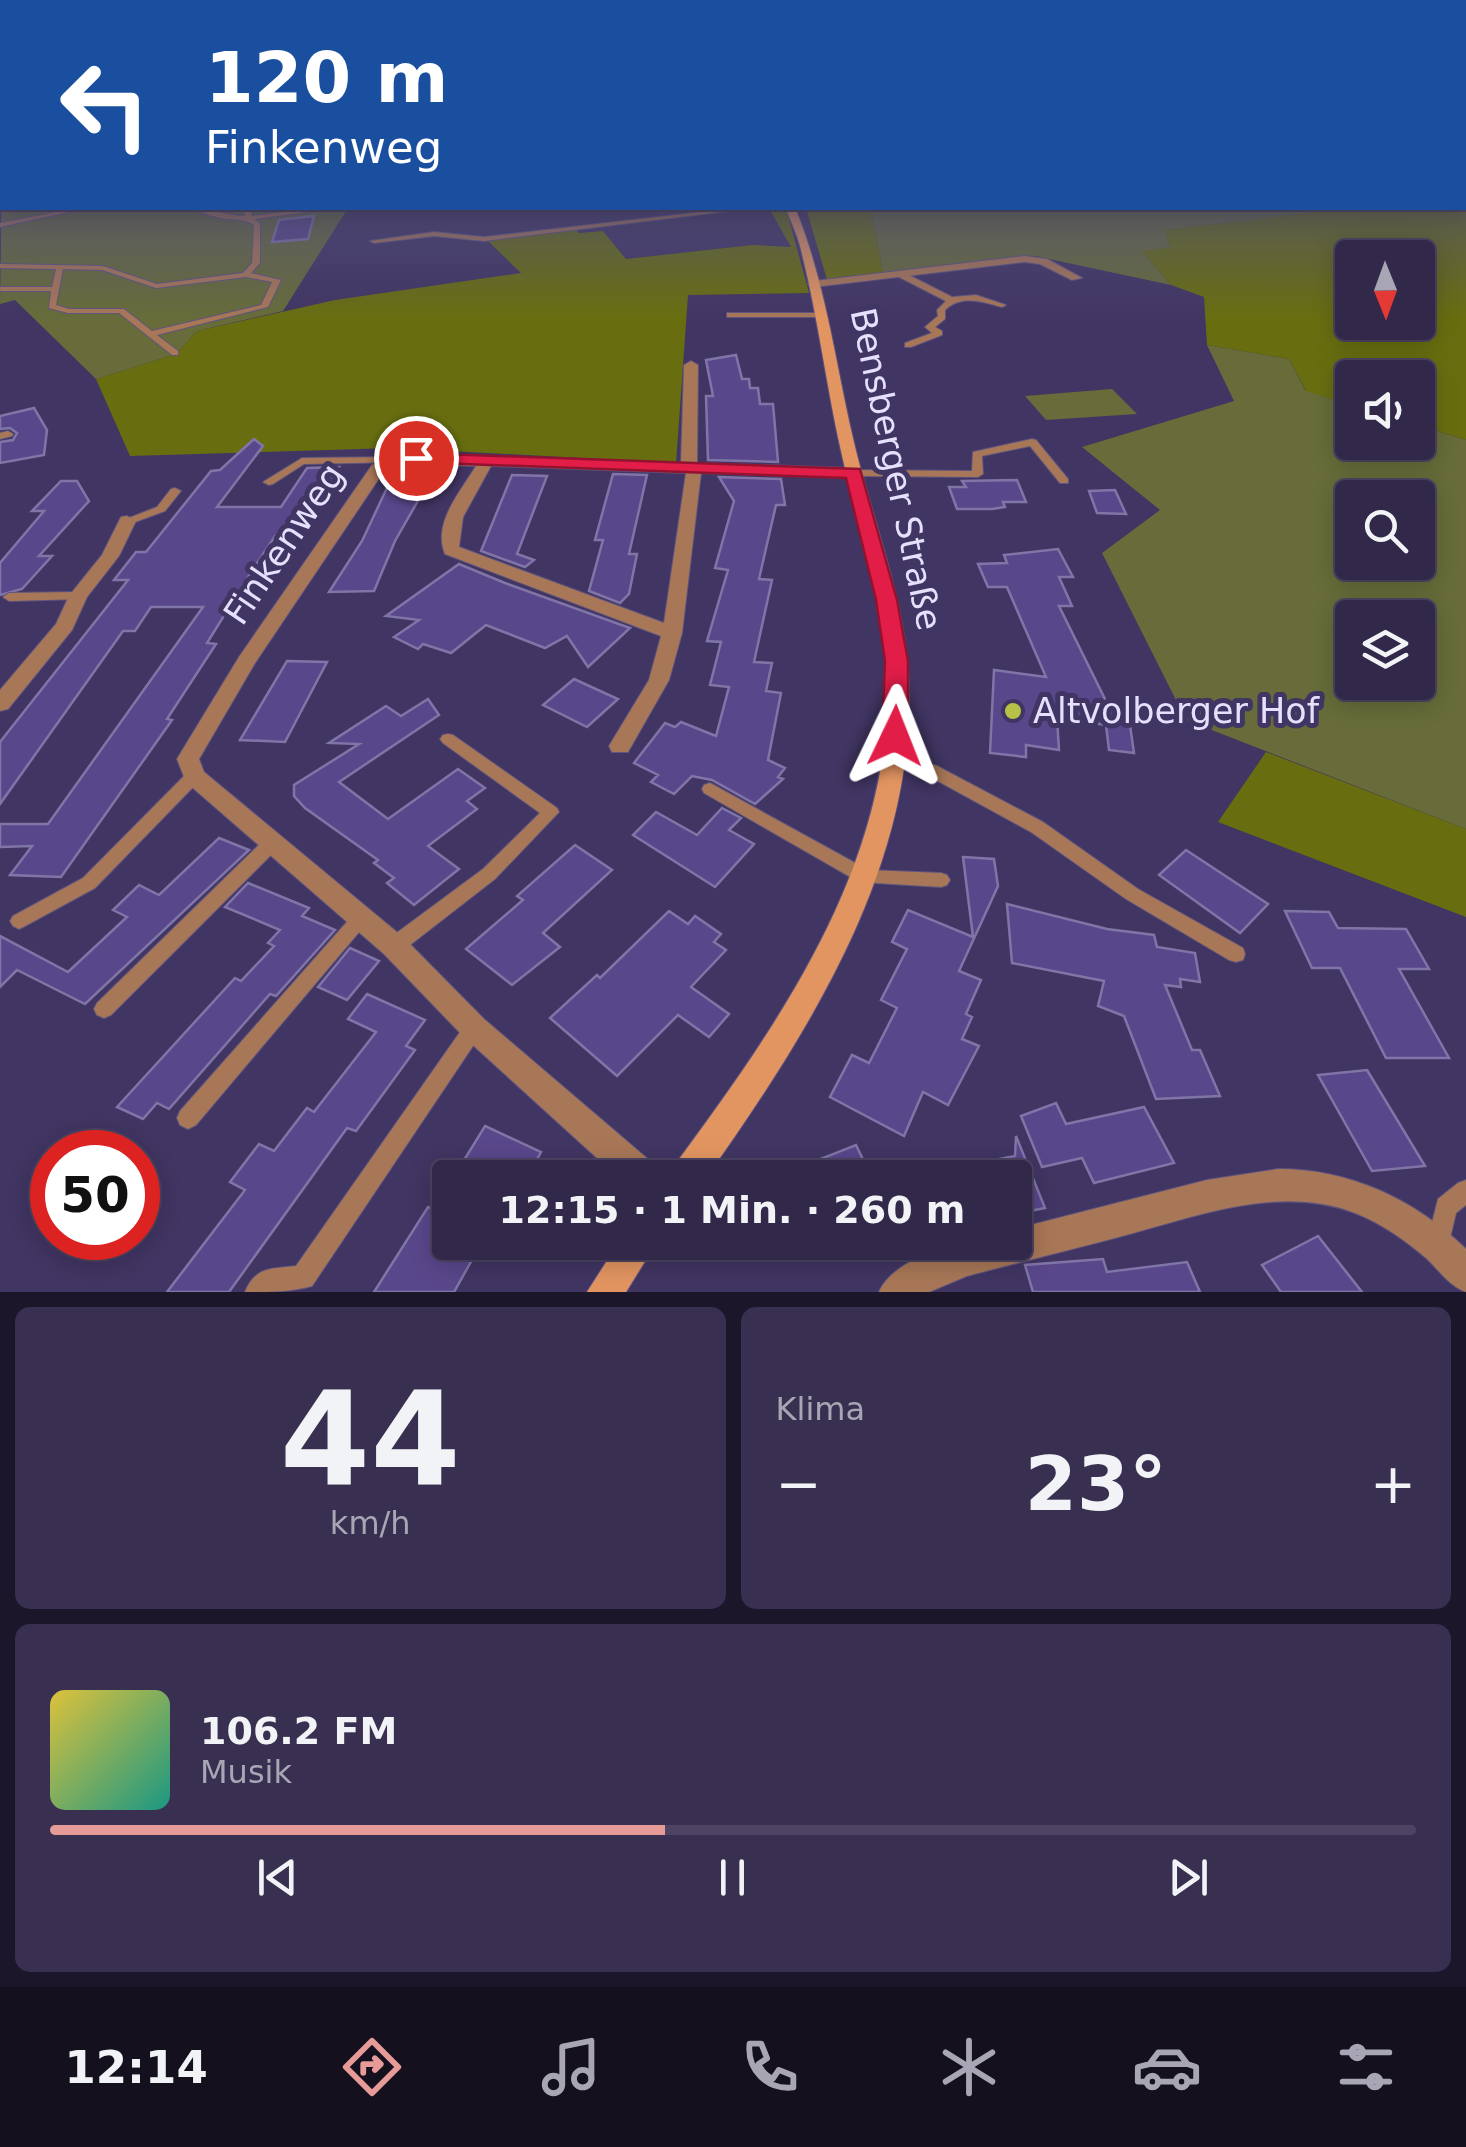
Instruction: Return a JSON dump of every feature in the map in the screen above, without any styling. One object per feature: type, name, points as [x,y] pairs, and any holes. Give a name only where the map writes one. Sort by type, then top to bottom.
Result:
[{"type":"main road","name":"Bensberger Straße","points":[[699,1160],[800,1014],[865,878],[882,824],[894,757],[896,661],[886,600],[800,226],[791,210]]},
{"type":"main road","points":[[605,1292],[627,1260]]},
{"type":"street","points":[[814,284],[1035,259],[1076,278]]},
{"type":"street","points":[[620,746],[660,680],[672,633],[692,469],[690,365]]},
{"type":"street","name":"Finkenweg","points":[[194,776],[188,759],[246,662],[378,468],[398,460],[854,473]]},
{"type":"street","points":[[486,462],[452,523],[447,538],[452,550],[672,633]]},
{"type":"street","points":[[0,704],[65,626],[78,596],[110,556],[127,521]]},
{"type":"street","points":[[194,776],[394,946],[474,1028],[624,1160]]},
{"type":"street","points":[[896,1292],[931,1271],[967,1259],[1212,1196],[1271,1185],[1326,1188],[1354,1197],[1440,1243],[1466,1275]]},
{"type":"lane","points":[[0,222],[40,210]]},
{"type":"lane","points":[[0,222],[72,210]]},
{"type":"lane","points":[[200,210],[221,219],[311,210]]},
{"type":"lane","points":[[245,275],[256,263],[257,224],[249,218],[247,210]]},
{"type":"lane","points":[[374,241],[434,234],[484,239],[733,210]]},
{"type":"lane","points":[[0,266],[103,268],[156,286],[245,275],[277,280],[264,307],[154,332]]},
{"type":"lane","points":[[60,267],[52,300],[58,309],[121,311],[154,332],[175,353]]},
{"type":"lane","points":[[900,274],[951,300],[976,298],[1002,305]]},
{"type":"lane","points":[[0,289],[56,289]]},
{"type":"lane","points":[[908,344],[939,333],[929,327],[942,317],[941,310],[951,300]]},
{"type":"lane","points":[[730,314],[821,315]]},
{"type":"lane","points":[[854,473],[978,474],[977,454],[1032,442],[1064,480]]},
{"type":"lane","points":[[269,482],[302,461],[398,460]]},
{"type":"lane","points":[[127,521],[161,509],[176,491]]},
{"type":"lane","points":[[9,597],[78,596]]},
{"type":"lane","points":[[394,946],[489,874],[552,812],[448,738]]},
{"type":"lane","points":[[894,757],[931,770],[1037,827],[1132,894],[1236,954]]},
{"type":"lane","points":[[19,921],[89,883],[194,776]]},
{"type":"lane","points":[[710,789],[865,878],[941,880]]},
{"type":"lane","points":[[104,1010],[272,843]]},
{"type":"lane","points":[[188,1118],[359,920]]},
{"type":"lane","points":[[257,1292],[264,1282],[303,1276],[474,1028]]},
{"type":"lane","points":[[1440,1243],[1446,1208],[1466,1190]]},
{"type":"green space","points":[[1,210],[347,210],[283,311],[197,331],[176,354],[96,379],[15,300],[0,304]]},
{"type":"green space","points":[[870,210],[1341,210],[1166,230],[1170,249],[1143,252],[1171,285],[1035,256],[884,278]]},
{"type":"green space","points":[[1362,210],[1465,210],[1466,264],[1435,248],[1435,240],[1420,240]]},
{"type":"green space","points":[[1207,345],[1289,359],[1305,390],[1335,400],[1335,460],[1435,460],[1435,430],[1466,440],[1466,829],[1186,720],[1102,553],[1160,510],[1082,447],[1234,401]]},
{"type":"green space","points":[[1112,389],[1137,414],[1046,420],[1025,396]]},
{"type":"shaded area","points":[[770,210],[787,212],[809,293],[688,295],[676,463],[393,448],[130,456],[96,379],[176,354],[197,331],[335,300],[521,273],[487,240],[575,229],[579,233],[603,231],[626,259],[752,245],[791,247]]},
{"type":"shaded area","points":[[807,210],[870,210],[884,278],[828,283]]},
{"type":"shaded area","points":[[1335,210],[1466,210],[1466,440],[1435,430],[1435,360],[1335,360],[1335,400],[1306,391],[1289,359],[1207,345],[1204,297],[1171,285],[1142,251],[1170,248],[1165,230]]},
{"type":"shaded area","points":[[1266,752],[1466,829],[1466,917],[1218,822]]},
{"type":"building","points":[[314,216],[308,239],[272,242],[279,220]]},
{"type":"building","points":[[736,355],[742,379],[749,379],[750,388],[758,388],[760,404],[773,404],[778,462],[708,460],[706,396],[713,396],[706,360]]},
{"type":"building","points":[[34,408],[47,430],[44,455],[0,463],[0,442],[13,440],[17,433],[10,428],[0,429],[0,416]]},
{"type":"building","points":[[254,439],[263,446],[217,507],[281,507],[307,468],[339,467],[297,530],[275,536],[207,643],[216,644],[167,719],[172,720],[61,877],[10,875],[32,846],[0,847],[0,824],[48,824],[203,607],[151,607],[135,631],[123,631],[0,804],[0,742],[128,580],[114,580],[136,552],[146,552],[211,471],[220,470]]},
{"type":"building","points":[[435,471],[395,541],[374,591],[329,592],[362,541],[394,473]]},
{"type":"building","points":[[613,474],[647,475],[629,554],[637,554],[629,594],[620,603],[589,591],[603,540],[595,540]]},
{"type":"building","points":[[512,475],[547,476],[517,554],[534,560],[525,567],[481,551]]},
{"type":"building","points":[[719,477],[781,479],[785,505],[776,505],[759,579],[772,580],[754,662],[772,663],[766,691],[781,693],[768,760],[785,768],[778,777],[783,779],[755,804],[712,780],[692,776],[674,794],[651,782],[658,775],[634,763],[665,723],[675,727],[681,722],[716,736],[729,687],[710,685],[721,642],[707,641],[728,570],[715,568],[734,501]]},
{"type":"building","points":[[1017,480],[1026,502],[1003,502],[1005,507],[992,509],[957,509],[949,487],[966,487],[962,481]]},
{"type":"building","points":[[61,481],[77,481],[89,501],[39,556],[52,556],[22,589],[0,595],[0,563],[44,511],[32,511]]},
{"type":"building","points":[[1115,490],[1126,514],[1097,513],[1089,491]]},
{"type":"building","points":[[1058,549],[1073,577],[1059,577],[1072,606],[1059,606],[1106,701],[1127,704],[1134,753],[1109,750],[1106,725],[1057,718],[1059,750],[1026,745],[1026,757],[990,753],[994,670],[1046,677],[1007,587],[988,587],[978,564],[1007,563],[1004,555]]},
{"type":"building","points":[[459,564],[630,628],[588,667],[567,636],[545,648],[486,625],[451,653],[423,644],[418,649],[394,637],[419,620],[386,616]]},
{"type":"building","points":[[287,661],[327,662],[285,742],[240,740]]},
{"type":"building","points":[[574,679],[618,699],[587,727],[543,705]]},
{"type":"building","points":[[428,699],[439,715],[339,782],[388,819],[458,769],[485,788],[467,801],[477,809],[428,846],[459,869],[414,905],[387,883],[394,878],[374,863],[378,860],[305,808],[294,796],[294,785],[359,744],[329,743],[386,706],[401,716]]},
{"type":"building","points":[[722,808],[741,818],[729,830],[754,844],[715,887],[633,835],[656,812],[697,835]]},
{"type":"building","points":[[219,838],[249,850],[85,1004],[17,970],[0,987],[0,936],[68,972],[127,917],[113,910],[139,885],[159,895]]},
{"type":"building","points":[[575,845],[612,870],[543,933],[560,947],[512,985],[466,949],[523,900],[517,896]]},
{"type":"building","points":[[1186,850],[1268,904],[1240,933],[1159,875]]},
{"type":"building","points":[[963,857],[994,859],[998,886],[959,971],[981,980],[966,1014],[972,1017],[962,1039],[979,1046],[948,1105],[923,1092],[904,1136],[830,1097],[852,1055],[869,1063],[897,1008],[881,1000],[907,949],[892,942],[908,910],[973,937]]},
{"type":"building","points":[[248,883],[309,908],[302,916],[335,930],[276,996],[270,994],[169,1109],[157,1103],[143,1119],[117,1107],[235,978],[241,981],[274,946],[268,943],[280,930],[225,907]]},
{"type":"building","points":[[1007,904],[1107,929],[1154,935],[1157,947],[1195,953],[1200,982],[1180,979],[1181,987],[1165,985],[1192,1050],[1200,1050],[1220,1096],[1156,1099],[1124,1016],[1098,1006],[1104,981],[1012,963]]},
{"type":"building","points":[[669,911],[688,924],[695,916],[721,934],[714,942],[726,950],[691,987],[729,1014],[709,1037],[678,1015],[617,1076],[550,1018],[597,975],[600,978]]},
{"type":"building","points":[[1285,911],[1329,912],[1338,928],[1406,929],[1429,969],[1399,969],[1449,1058],[1386,1058],[1340,968],[1312,968]]},
{"type":"building","points":[[350,948],[379,961],[347,1000],[318,987]]},
{"type":"building","points":[[367,994],[425,1020],[406,1046],[415,1050],[356,1131],[347,1128],[229,1292],[167,1292],[245,1190],[230,1182],[259,1144],[274,1151],[307,1108],[314,1112],[376,1032],[348,1019]]},
{"type":"building","points":[[1367,1070],[1425,1166],[1372,1171],[1318,1075]]},
{"type":"building","points":[[1056,1103],[1066,1124],[1144,1107],[1174,1163],[1094,1183],[1082,1158],[1042,1167],[1021,1116]]},
{"type":"building","points":[[485,1126],[541,1152],[537,1160],[464,1160]]},
{"type":"building","points":[[1016,1136],[1026,1160],[994,1160],[1015,1156]]},
{"type":"building","points":[[856,1145],[863,1160],[818,1160]]},
{"type":"building","points":[[1032,1176],[1045,1208],[1032,1211]]},
{"type":"building","points":[[428,1207],[432,1209],[432,1260],[472,1260],[454,1292],[374,1292]]},
{"type":"building","points":[[1318,1236],[1362,1292],[1281,1292],[1262,1265]]},
{"type":"building","points":[[1103,1259],[1107,1272],[1187,1262],[1200,1292],[1033,1292],[1025,1265]]},
{"type":"place","name":"Altvolberger Hof","points":[[1013,711]]},
{"type":"route","points":[[416,458],[854,473],[886,600],[896,661],[895,736]]}]
